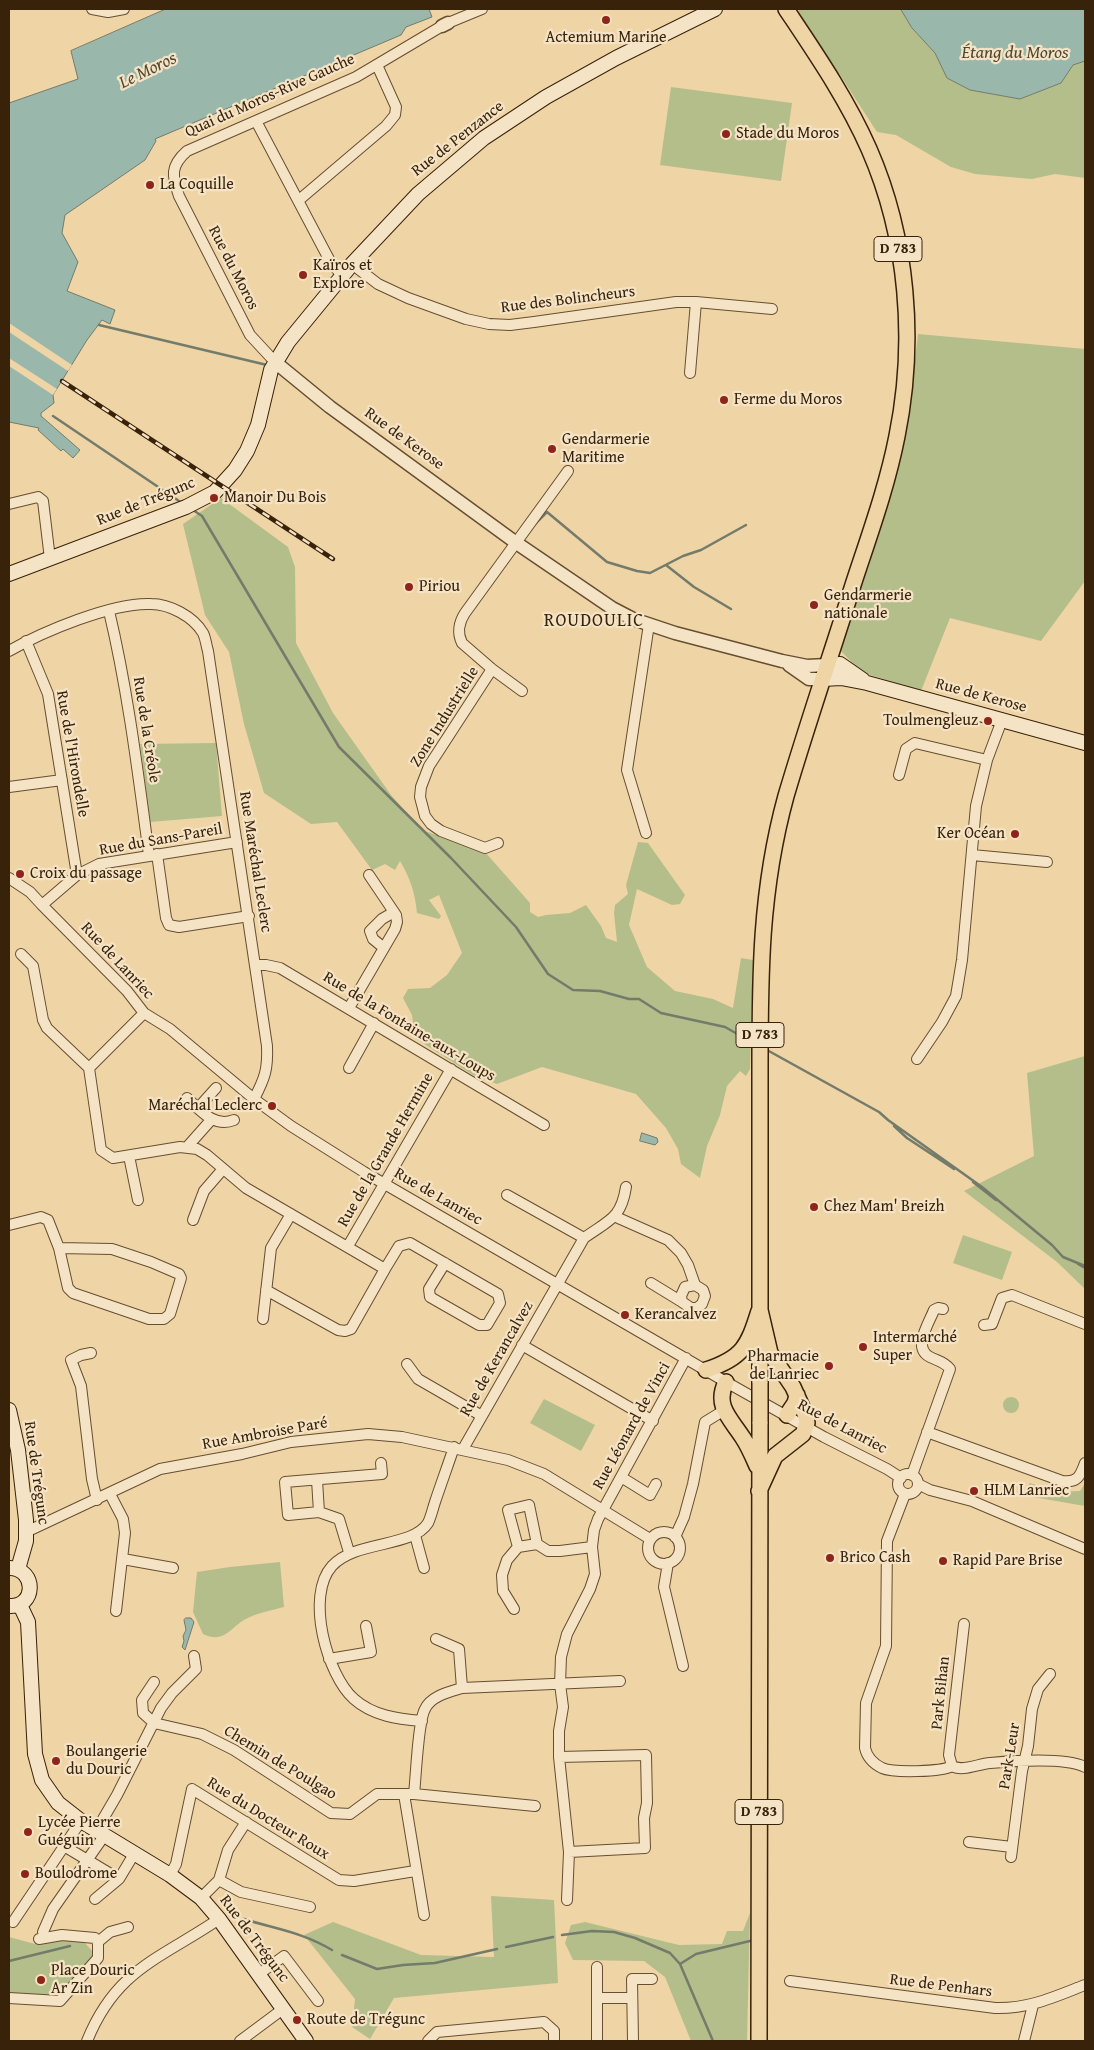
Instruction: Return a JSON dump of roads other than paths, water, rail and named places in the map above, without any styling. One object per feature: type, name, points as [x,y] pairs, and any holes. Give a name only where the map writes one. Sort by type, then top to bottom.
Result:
[{"type":"main road","name":"Rue de Penzance","points":[[275,362],[294,333],[352,264],[418,194],[490,133],[574,81],[715,9]]},
{"type":"main road","name":"D 783","points":[[759,2041],[760,1022],[763,924],[769,872],[778,824],[881,498],[897,439],[906,374],[906,312],[897,238],[877,169],[861,133],[832,80],[786,9]]},
{"type":"main road","name":"Rue de Trégunc","points":[[9,574],[186,507],[214,492],[235,470],[247,451],[258,425],[267,382],[275,362]]},
{"type":"main road","name":"Rue de Kerose","points":[[825,672],[840,664],[867,683],[1085,742]]},
{"type":"main road","name":"D 783","points":[[760,1310],[770,1353],[806,1416],[806,1426]]},
{"type":"main road","points":[[706,1370],[732,1360],[739,1354],[751,1338],[760,1310]]},
{"type":"main road","points":[[723,1411],[723,1388],[726,1382]]},
{"type":"main road","points":[[787,1415],[795,1403],[796,1396]]},
{"type":"main road","name":"Rue de Trégunc","points":[[9,1410],[13,1451],[26,1532],[26,1542],[13,1569],[25,1574],[30,1584],[28,1596],[14,1606],[28,1622],[35,1754],[42,1780],[58,1803],[81,1821],[170,1876],[201,1898],[219,1919],[306,2041]]},
{"type":"main road","name":"D 783","points":[[723,1411],[751,1451],[759,1470]]},
{"type":"main road","points":[[759,1491],[775,1456],[802,1434],[806,1426]]},
{"type":"street","points":[[92,9],[108,12],[124,9]]},
{"type":"street","name":"Quai du Moros-Rive Gauche","points":[[174,182],[176,164],[187,150],[325,92],[377,65],[445,25],[482,9]]},
{"type":"street","points":[[299,200],[386,126],[395,115],[395,104],[377,65]]},
{"type":"street","points":[[256,121],[299,200],[305,217],[331,263],[342,275]]},
{"type":"street","name":"Rue du Moros","points":[[174,182],[250,335],[275,362]]},
{"type":"street","name":"Rue des Bolincheurs","points":[[352,264],[378,284],[408,298],[466,319],[489,324],[518,324],[658,304],[696,302],[772,309]]},
{"type":"street","points":[[690,374],[696,302]]},
{"type":"street","name":"Rue de Kerose","points":[[275,362],[330,407],[602,603],[649,624],[825,672]]},
{"type":"street","points":[[515,542],[568,471]]},
{"type":"street","points":[[9,504],[38,497],[43,502],[50,559]]},
{"type":"street","name":"Zone Industrielle","points":[[515,542],[465,613],[459,625],[462,643],[492,669],[522,691]]},
{"type":"street","name":"Rue Maréchal Leclerc","points":[[109,611],[140,604],[162,605],[184,615],[200,629],[206,641],[268,1046],[268,1067],[265,1079],[254,1099]]},
{"type":"street","points":[[9,651],[26,641],[74,622],[109,611]]},
{"type":"street","name":"Rue de la Créole","points":[[109,611],[166,918],[169,924],[179,927],[249,916]]},
{"type":"street","points":[[646,832],[628,776],[628,764],[649,624]]},
{"type":"street","name":"Rue de l'Hirondelle","points":[[26,641],[48,694],[77,875]]},
{"type":"street","name":"Zone Industrielle","points":[[492,669],[429,766],[424,777],[420,796],[425,816],[431,824],[441,831],[485,848],[498,843]]},
{"type":"street","points":[[917,1059],[942,1022],[956,996],[962,960],[976,806],[987,760],[1002,720]]},
{"type":"street","points":[[899,775],[906,749],[915,743],[987,760]]},
{"type":"street","points":[[9,787],[62,780]]},
{"type":"street","name":"Rue du Sans-Pareil","points":[[42,905],[77,875],[99,864],[237,842]]},
{"type":"street","points":[[972,855],[1047,862]]},
{"type":"street","points":[[349,1008],[397,922],[394,912],[369,875]]},
{"type":"street","name":"Rue de Lanriec","points":[[9,878],[30,892],[127,991],[144,1013],[170,1029],[254,1099],[317,1143],[726,1382],[824,1437],[888,1469],[901,1478]]},
{"type":"street","points":[[384,948],[373,939],[370,931],[376,923],[394,912]]},
{"type":"street","points":[[21,954],[33,966],[43,1020],[47,1028],[89,1068],[101,1150],[113,1158],[187,1146],[197,1149],[208,1155],[246,1188],[385,1269]]},
{"type":"street","name":"Rue de la Fontaine-aux-Loups","points":[[256,965],[280,968],[544,1125]]},
{"type":"street","points":[[89,1068],[144,1013]]},
{"type":"street","points":[[349,1068],[374,1023]]},
{"type":"street","name":"Rue de la Grande Hermine","points":[[348,1246],[451,1069]]},
{"type":"street","points":[[198,1108],[216,1088]]},
{"type":"street","points":[[187,1098],[211,1120],[230,1121]]},
{"type":"street","points":[[187,1146],[211,1120]]},
{"type":"street","points":[[129,1156],[138,1200]]},
{"type":"street","points":[[193,1220],[204,1191],[223,1169]]},
{"type":"street","points":[[507,1194],[584,1238],[616,1217],[622,1206],[626,1186]]},
{"type":"street","points":[[263,1319],[271,1248],[291,1214]]},
{"type":"street","points":[[9,1225],[41,1217],[48,1220],[59,1248],[68,1288],[73,1293],[149,1319],[164,1319],[170,1314],[181,1278],[178,1274],[151,1262],[112,1249],[59,1248]]},
{"type":"street","points":[[616,1217],[668,1240],[681,1253],[688,1265],[695,1285],[704,1292],[705,1298],[697,1308],[691,1308],[651,1283]]},
{"type":"street","name":"Rue de Kerancalvez","points":[[415,1535],[428,1524],[459,1448],[482,1416],[584,1238]]},
{"type":"street","points":[[266,1290],[338,1330],[345,1331],[351,1329],[399,1246],[404,1243],[410,1243],[445,1263],[498,1294],[500,1303],[487,1325],[480,1325],[430,1297],[430,1289],[445,1263]]},
{"type":"street","points":[[682,1302],[681,1296],[683,1291],[688,1286],[695,1285]]},
{"type":"street","points":[[984,1325],[992,1324],[1002,1298],[1012,1295],[1085,1324]]},
{"type":"street","points":[[912,1475],[950,1370],[942,1362],[927,1356],[922,1348],[922,1339],[934,1310],[938,1308],[943,1309]]},
{"type":"street","points":[[522,1345],[652,1421]]},
{"type":"street","points":[[91,1353],[81,1354],[71,1360],[81,1386],[92,1479],[97,1500]]},
{"type":"street","name":"Rue Léonard de Vinci","points":[[567,1900],[569,1852],[559,1757],[559,1731],[563,1707],[560,1684],[561,1657],[567,1634],[590,1589],[595,1574],[592,1547],[594,1530],[603,1509],[686,1358]]},
{"type":"street","points":[[407,1364],[418,1379],[482,1416]]},
{"type":"street","points":[[675,1537],[684,1517],[693,1484],[705,1422],[723,1411]]},
{"type":"street","points":[[927,1432],[1062,1481],[1073,1482],[1080,1478],[1085,1463]]},
{"type":"street","name":"Rue Ambroise Paré","points":[[26,1532],[160,1469],[242,1454],[291,1442],[368,1434],[402,1437],[508,1460],[544,1474],[650,1539]]},
{"type":"street","points":[[349,1552],[339,1519],[319,1512],[288,1515],[285,1482],[382,1474],[381,1463]]},
{"type":"street","points":[[907,1474],[912,1475],[918,1480],[918,1484],[915,1492],[905,1494],[898,1486],[901,1478],[907,1474]]},
{"type":"street","points":[[621,1477],[650,1495],[656,1484]]},
{"type":"street","points":[[317,1480],[319,1512]]},
{"type":"street","points":[[918,1484],[987,1507],[1085,1549]]},
{"type":"street","points":[[110,1494],[122,1518],[125,1533],[116,1611]]},
{"type":"street","points":[[905,1494],[887,1541],[886,1646],[866,1703],[866,1752],[874,1763],[885,1769],[942,1770],[952,1766],[960,1768],[989,1763],[1024,1762],[1069,1762],[1085,1767]]},
{"type":"street","points":[[518,1547],[508,1510],[530,1505],[537,1544]]},
{"type":"street","points":[[662,1532],[675,1537],[679,1544],[679,1552],[675,1559],[668,1563],[661,1563],[651,1557],[648,1548],[650,1539],[656,1534],[662,1532]]},
{"type":"street","points":[[422,1721],[393,1719],[355,1700],[340,1683],[329,1659],[320,1614],[322,1585],[332,1566],[349,1552],[415,1535],[424,1568]]},
{"type":"street","points":[[514,1609],[504,1591],[502,1575],[507,1560],[518,1547],[537,1544],[548,1551],[560,1551],[592,1547]]},
{"type":"street","points":[[123,1559],[173,1568]]},
{"type":"street","points":[[668,1563],[664,1587],[683,1666]]},
{"type":"street","name":"Park Bihan","points":[[952,1766],[948,1755],[964,1624]]},
{"type":"street","points":[[329,1659],[371,1652],[366,1626]]},
{"type":"street","points":[[436,1639],[459,1649],[462,1688]]},
{"type":"street","points":[[9,1998],[60,2001],[98,1958],[98,1942],[95,1938],[82,1935],[41,1935],[53,1909],[87,1861],[117,1795],[161,1708],[172,1693],[196,1669],[194,1656]]},
{"type":"street","name":"Park-Leur","points":[[969,1842],[1012,1852],[1034,1698],[1038,1688],[1050,1674]]},
{"type":"street","points":[[424,1915],[415,1871],[409,1794],[425,1708],[440,1695],[462,1688],[620,1681]]},
{"type":"street","points":[[154,1682],[142,1700],[143,1713],[154,1723]]},
{"type":"street","name":"Chemin de Poulgao","points":[[154,1723],[202,1734],[234,1750],[331,1813],[350,1814],[377,1794],[409,1794],[535,1806]]},
{"type":"street","points":[[559,1757],[646,1755],[647,1803],[644,1818],[645,1848],[569,1852]]},
{"type":"street","name":"Rue du Docteur Roux","points":[[170,1876],[176,1864],[192,1790],[338,1880],[354,1881],[415,1871]]},
{"type":"street","points":[[14,1920],[81,1821]]},
{"type":"street","points":[[201,1898],[218,1880],[228,1850],[246,1822]]},
{"type":"street","points":[[64,1846],[118,1879]]},
{"type":"street","points":[[95,1899],[118,1879],[134,1854]]},
{"type":"street","points":[[218,1880],[241,1892],[310,1907]]},
{"type":"street","points":[[86,2041],[96,2018],[113,1994],[134,1972],[161,1953],[219,1919]]},
{"type":"street","points":[[98,1942],[110,1932],[128,1927]]},
{"type":"street","points":[[259,1974],[284,1956],[318,2001]]},
{"type":"street","points":[[597,1967],[597,2041]]},
{"type":"street","points":[[633,2041],[632,1979],[652,1979]]},
{"type":"street","name":"Rue de Penhars","points":[[790,1981],[1014,2009],[1033,2005],[1085,1985]]},
{"type":"street","points":[[598,1998],[632,1998]]},
{"type":"street","points":[[1024,2041],[1033,2005]]},
{"type":"street","points":[[240,2041],[283,2009]]},
{"type":"street","points":[[428,2041],[437,2032],[544,2022],[554,2031],[554,2041]]},
{"type":"water","name":"Le Moros","points":[[166,9],[429,9],[432,17],[406,27],[401,35],[155,139],[156,141],[145,160],[65,215],[62,233],[78,262],[67,291],[115,310],[110,324],[102,320],[87,340],[53,395],[54,403],[41,413],[41,416],[80,450],[73,458],[63,449],[61,451],[38,430],[39,428],[9,422],[9,103],[78,79],[71,51]]},
{"type":"water","name":"Étang du Moros","points":[[901,9],[1085,9],[1085,61],[1073,65],[1061,83],[1020,99],[970,90],[947,78],[935,53],[912,28]]},
{"type":"water","points":[[642,1133],[657,1138],[658,1142],[655,1145],[640,1141]]},
{"type":"water","points":[[191,1618],[194,1622],[185,1650],[182,1647],[183,1636],[186,1630],[184,1620]]},
{"type":"waterway","points":[[99,325],[267,365]]},
{"type":"waterway","points":[[53,416],[182,503]]},
{"type":"waterway","points":[[193,510],[202,516],[339,747],[451,858],[516,927],[548,974],[573,990],[600,991],[629,999],[639,999],[661,1013],[725,1027],[755,1044]]},
{"type":"waterway","points":[[535,524],[547,512],[607,562],[650,573],[683,556],[701,550],[746,525]]},
{"type":"waterway","points":[[666,565],[694,587],[731,609]]},
{"type":"waterway","points":[[767,1050],[879,1112],[982,1187],[1052,1245],[1063,1257],[1085,1266]]},
{"type":"waterway","points":[[894,1126],[907,1138],[954,1169]]},
{"type":"waterway","points":[[973,1182],[996,1200]]},
{"type":"waterway","points":[[1078,1264],[1085,1268]]},
{"type":"waterway","points":[[244,1919],[299,1935],[332,1950]]},
{"type":"waterway","points":[[562,1935],[592,1931],[614,1932],[635,1938],[670,1953],[680,1964],[713,2041]]},
{"type":"waterway","points":[[506,1947],[553,1937]]},
{"type":"waterway","points":[[680,1964],[696,1954],[754,1940]]},
{"type":"waterway","points":[[9,1961],[70,1946]]},
{"type":"waterway","points":[[342,1955],[377,1969],[435,1963],[497,1949]]},
{"type":"railway","points":[[62,381],[333,559]]},
{"type":"place","name":"Actemium Marine","points":[[606,20]]},
{"type":"place","name":"Stade du Moros","points":[[726,134]]},
{"type":"place","name":"La Coquille","points":[[150,185]]},
{"type":"place","name":"Kaïros et Explore","points":[[303,275]]},
{"type":"place","name":"Ferme du Moros","points":[[724,400]]},
{"type":"place","name":"Gendarmerie Maritime","points":[[552,449]]},
{"type":"place","name":"Manoir Du Bois","points":[[214,498]]},
{"type":"place","name":"Piriou","points":[[409,587]]},
{"type":"place","name":"Gendarmerie nationale","points":[[814,605]]},
{"type":"place","name":"Toulmengleuz","points":[[988,721]]},
{"type":"place","name":"Ker Océan","points":[[1015,834]]},
{"type":"place","name":"Croix du passage","points":[[20,874]]},
{"type":"place","name":"Maréchal Leclerc","points":[[272,1106]]},
{"type":"place","name":"Chez Mam' Breizh","points":[[814,1207]]},
{"type":"place","name":"Kerancalvez","points":[[625,1315]]},
{"type":"place","name":"Intermarché Super","points":[[863,1347]]},
{"type":"place","name":"Pharmacie de Lanriec","points":[[829,1366]]},
{"type":"place","name":"HLM Lanriec","points":[[974,1491]]},
{"type":"place","name":"Brico Cash","points":[[830,1558]]},
{"type":"place","name":"Rapid Pare Brise","points":[[943,1561]]},
{"type":"place","name":"Boulangerie du Douric","points":[[56,1761]]},
{"type":"place","name":"Lycée Pierre Guéguin","points":[[28,1832]]},
{"type":"place","name":"Boulodrome","points":[[25,1874]]},
{"type":"place","name":"Place Douric Ar Zin","points":[[41,1980]]},
{"type":"place","name":"Route de Trégunc","points":[[297,2020]]},
{"type":"district","name":"ROUDOULIC","points":[[594,621]]}]
